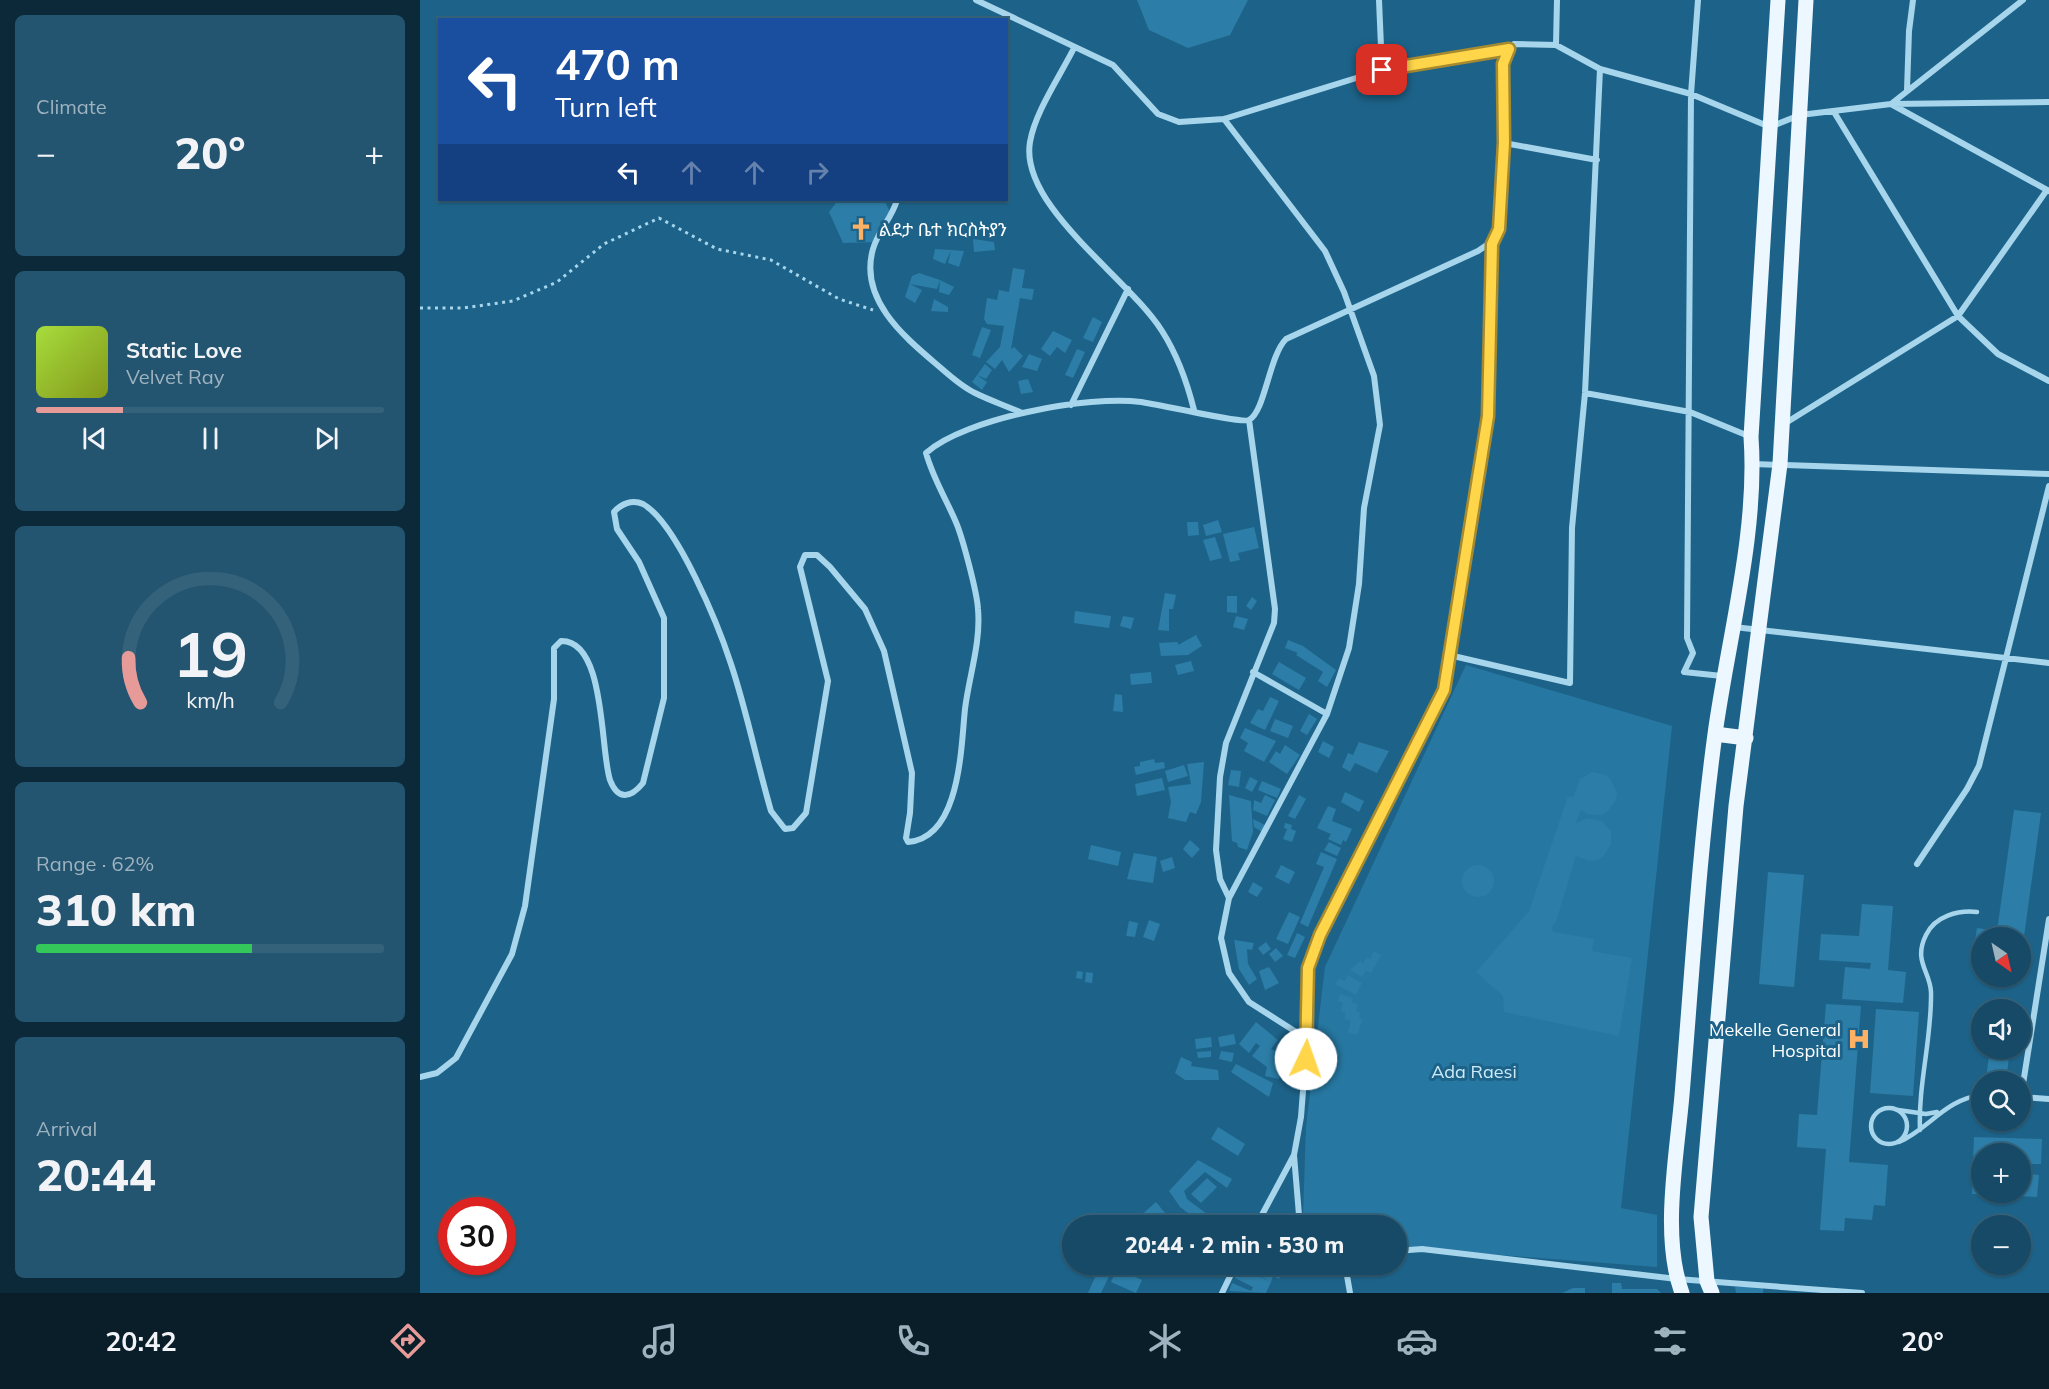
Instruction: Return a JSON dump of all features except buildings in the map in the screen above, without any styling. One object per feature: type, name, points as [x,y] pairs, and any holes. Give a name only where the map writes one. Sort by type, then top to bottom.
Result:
[{"type":"main road","points":[[1680,1286],[1673,1207],[1715,734],[1732,627],[1753,464],[1751,437],[1778,0]]},
{"type":"main road","points":[[1710,1287],[1701,1217],[1736,806],[1780,464],[1806,0]]},
{"type":"main road","points":[[1715,734],[1746,738]]},
{"type":"street","points":[[976,0],[1113,65],[1158,114],[1179,122],[1224,119],[1382,70],[1509,49],[1520,43],[1556,45],[1600,69],[1691,94],[1770,127],[1800,115],[1891,104],[2049,102]]},
{"type":"street","points":[[1379,0],[1382,70]]},
{"type":"street","points":[[1556,45],[1557,0]]},
{"type":"street","points":[[1698,0],[1691,94],[1687,638],[1693,653],[1684,672],[1724,677]]},
{"type":"street","points":[[1906,90],[1913,0]]},
{"type":"street","points":[[1891,104],[2023,0]]},
{"type":"street","points":[[1074,48],[1034,125],[1029,145],[1030,168],[1049,207],[1128,289],[1161,330],[1186,377],[1194,410]]},
{"type":"street","points":[[1299,1215],[1294,1155],[1307,1039],[1308,968],[1320,935],[1444,690],[1488,416],[1492,244],[1499,229],[1504,143],[1503,64],[1509,49]]},
{"type":"street","points":[[1449,655],[1570,683],[1572,528],[1585,393],[1600,69]]},
{"type":"street","points":[[1783,424],[1958,316],[2048,191],[1891,104]]},
{"type":"street","points":[[1834,112],[1958,316],[1998,354],[2049,381]]},
{"type":"street","points":[[1224,119],[1325,250],[1374,376],[1380,424],[1365,508],[1359,584],[1349,648],[1328,714],[1229,898],[1221,938],[1229,972],[1249,1002],[1307,1039]]},
{"type":"street","points":[[1504,143],[1597,160]]},
{"type":"street","points":[[897,201],[894,212],[872,249],[871,273],[874,292],[886,314],[901,334],[959,384],[1023,413]]},
{"type":"street","points":[[420,1077],[436,1073],[456,1058],[512,954],[525,906],[554,699],[554,648],[561,641],[575,645],[590,665],[598,690],[604,753],[610,781],[617,791],[625,796],[634,794],[643,783],[664,698],[664,618],[639,562],[617,529],[614,512],[620,506],[631,502],[643,504],[663,525],[699,584],[731,665],[771,811],[785,829],[793,828],[806,813],[828,681],[800,567],[805,555],[817,555],[830,567],[865,609],[884,651],[912,773],[906,838],[908,842],[914,842],[927,835],[938,823],[949,803],[960,773],[965,709],[975,661],[978,609],[956,522],[933,476],[926,453],[938,442],[1023,413],[1071,405],[1138,402],[1194,410],[1241,423],[1249,420],[1257,412],[1278,347],[1297,332],[1492,244]]},
{"type":"street","points":[[1071,405],[1128,289]]},
{"type":"street","points":[[1585,393],[1690,412],[1751,437]]},
{"type":"street","points":[[1229,898],[1220,879],[1216,850],[1220,777],[1226,743],[1274,623],[1275,609],[1249,420]]},
{"type":"street","points":[[1753,464],[2049,474]]},
{"type":"street","points":[[1917,864],[1967,789],[1979,766],[2049,486]]},
{"type":"street","points":[[1732,627],[2049,663]]},
{"type":"street","points":[[1253,672],[1328,714]]},
{"type":"street","points":[[2025,1071],[2049,919]]},
{"type":"street","points":[[2031,1098],[2049,1099]]},
{"type":"street","points":[[1262,1215],[1294,1155]]},
{"type":"street","points":[[1407,1250],[1422,1249],[1477,1254],[1680,1286],[1862,1293]]},
{"type":"street","points":[[1222,1293],[1231,1275]]},
{"type":"street","points":[[1347,1275],[1350,1293]]},
{"type":"lane","points":[[1920,1130],[1931,992],[1922,968],[1925,937],[1932,926],[1946,916],[1977,912]]},
{"type":"lane","points":[[1939,1111],[1920,1130],[1893,1144],[1880,1142],[1874,1137],[1870,1124],[1873,1117],[1884,1108],[1920,1113],[1939,1111],[1971,1098]]},
{"type":"lane","points":[[1893,1144],[1900,1140],[1907,1128],[1906,1121],[1898,1110]]},
{"type":"path","points":[[420,308],[463,308],[513,302],[557,282],[604,244],[659,218],[717,249],[771,260],[839,299],[886,314]]},
{"type":"green space","name":"Ada Raesi","points":[[1466,665],[1672,726],[1621,1208],[1657,1215],[1657,1267],[1407,1248],[1407,1215],[1303,1215],[1306,1127],[1325,967]]},
{"type":"place","name":"ልደታ ቤተ ክርስትያን","points":[[861,229]]},
{"type":"place","name":"Mekelle General Hospital","points":[[1859,1039]]},
{"type":"route","points":[[1306,1059],[1308,968],[1320,935],[1444,690],[1488,416],[1492,244],[1497,238],[1499,229],[1504,143],[1503,64],[1509,49],[1382,70]]}]
